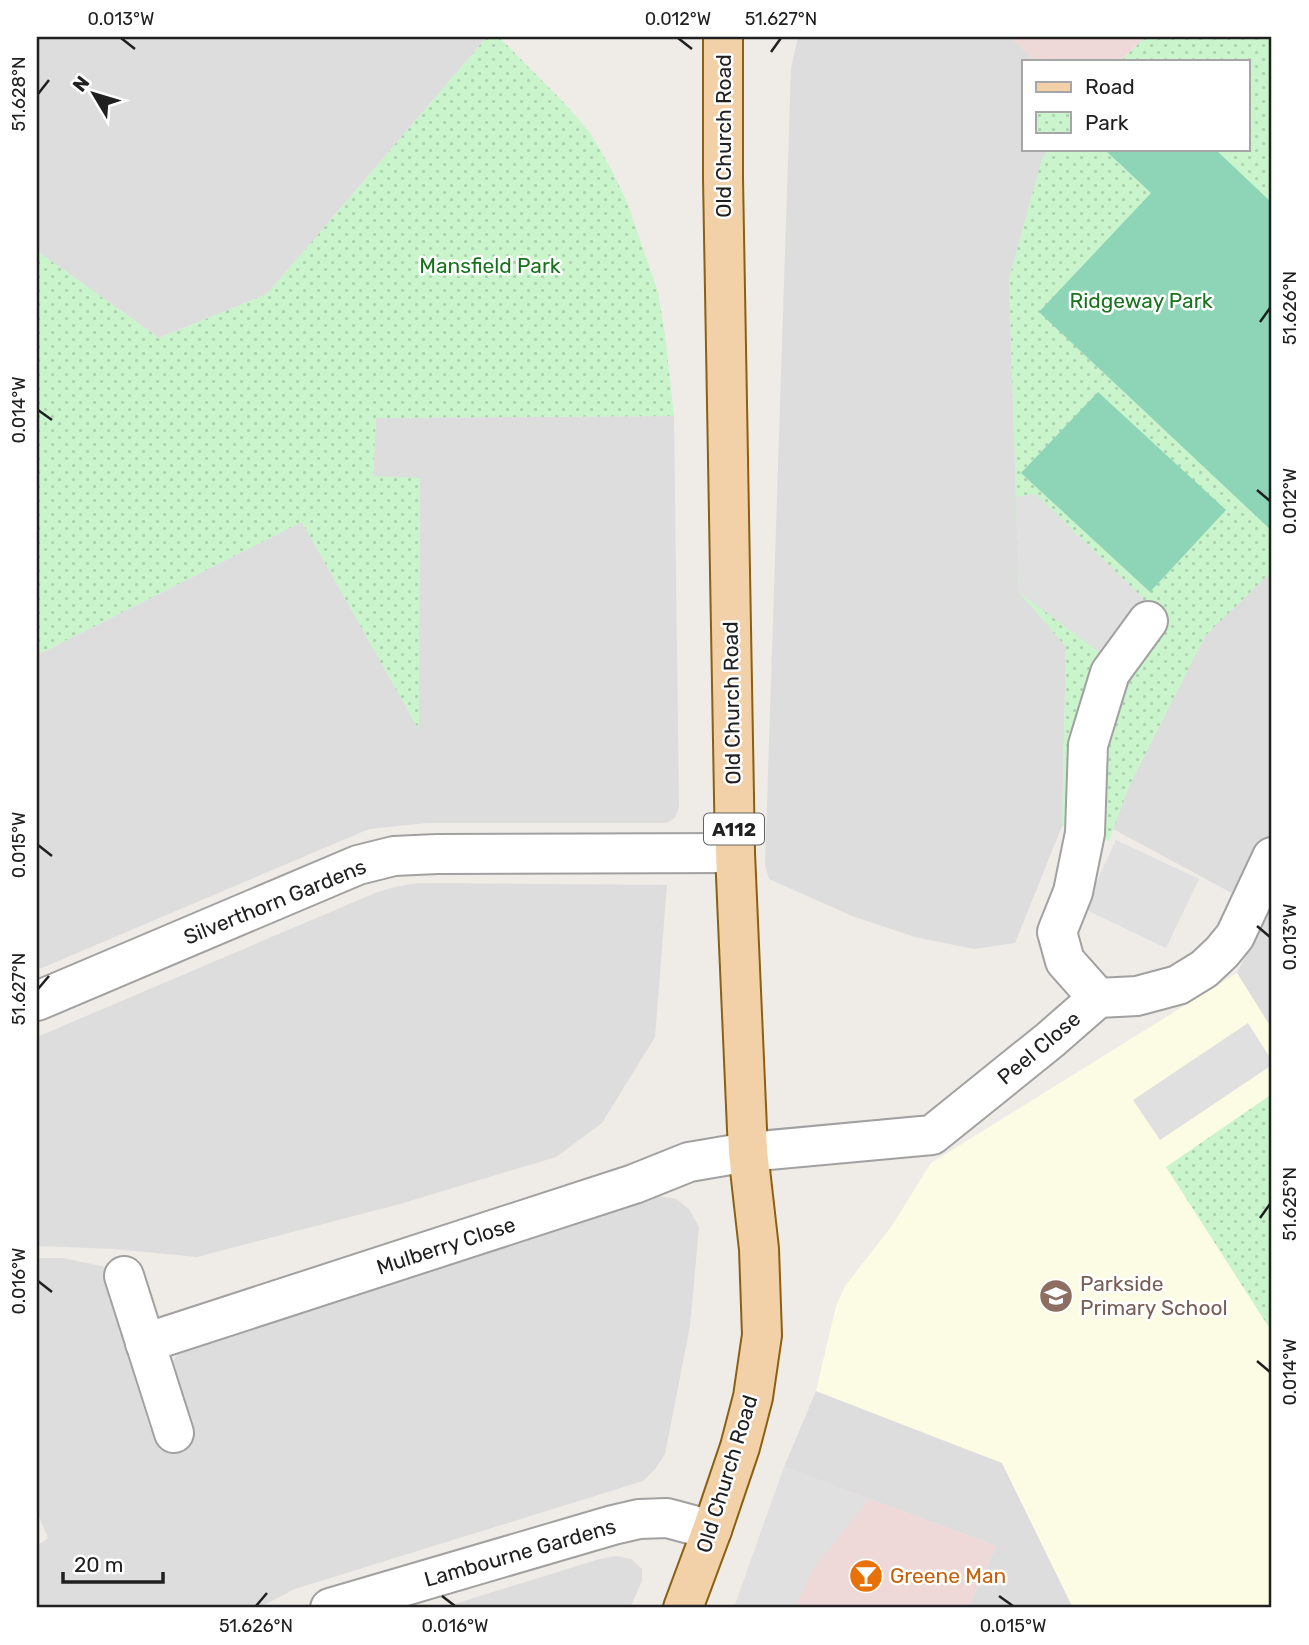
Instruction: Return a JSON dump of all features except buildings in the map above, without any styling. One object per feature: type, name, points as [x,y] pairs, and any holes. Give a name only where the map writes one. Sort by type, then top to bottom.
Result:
[{"type":"main road","name":"Old Church Road","points":[[683,1608],[740,1447],[753,1397],[762,1335],[760,1249],[748,1152],[735,853],[723,37]]},
{"type":"street","points":[[1098,998],[1065,961],[1057,932],[1073,892],[1085,833],[1088,745],[1110,673],[1148,621]]},
{"type":"street","name":"Silverthorn Gardens","points":[[37,1001],[358,865],[394,856],[735,853]]},
{"type":"street","name":"Peel Close","points":[[748,1152],[932,1135],[1051,1040],[1098,998],[1136,996],[1168,988],[1204,969],[1235,936],[1272,857]]},
{"type":"street","name":"Mulberry Close","points":[[145,1343],[634,1184],[690,1162],[748,1152]]},
{"type":"street","points":[[124,1276],[174,1433]]},
{"type":"street","name":"Lambourne Gardens","points":[[330,1608],[639,1519],[667,1518],[712,1530]]},
{"type":"shaded area","points":[[37,37],[487,37],[267,294],[159,338],[37,251]]},
{"type":"shaded area","points":[[798,37],[1011,37],[1033,60],[1022,60],[1022,150],[1047,150],[1042,160],[1009,279],[1019,592],[1066,647],[1062,826],[1015,943],[974,949],[915,937],[852,916],[769,879],[765,865],[791,68]]},
{"type":"shaded area","points":[[1011,37],[1146,37],[1121,60],[1033,60]]},
{"type":"shaded area","points":[[674,416],[679,807],[675,818],[666,823],[427,823],[369,829],[37,970],[37,655],[302,522],[418,728],[420,479],[373,477],[376,418]]},
{"type":"shaded area","points":[[1035,494],[1142,597],[1148,621],[1127,673],[1019,592],[1016,497]]},
{"type":"shaded area","points":[[1272,571],[1272,1029],[1237,973],[1267,912],[1113,829],[1129,786],[1205,636]]},
{"type":"shaded area","points":[[1116,840],[1199,879],[1166,948],[1084,909]]},
{"type":"shaded area","points":[[418,883],[667,885],[655,1037],[602,1123],[556,1157],[400,1204],[197,1257],[114,1249],[37,1246],[37,1037],[375,893]]},
{"type":"shaded area","name":"Parkside Primary School","points":[[1237,973],[1272,1029],[1272,1608],[1073,1608],[1002,1463],[816,1391],[836,1306],[845,1286],[891,1227],[931,1163]]},
{"type":"shaded area","points":[[1248,1023],[1272,1065],[1160,1140],[1133,1100]]},
{"type":"shaded area","points":[[659,1196],[676,1199],[689,1209],[699,1227],[690,1326],[665,1454],[643,1481],[295,1589],[258,1608],[37,1608],[37,1546],[48,1538],[37,1512],[37,1258],[63,1258],[110,1268],[106,1285],[150,1429],[166,1440],[171,1363],[179,1353]]},
{"type":"shaded area","points":[[816,1391],[1002,1463],[1073,1608],[968,1608],[996,1546],[784,1467]]},
{"type":"shaded area","points":[[784,1467],[996,1546],[968,1608],[734,1608]]},
{"type":"shaded area","points":[[784,1467],[869,1499],[812,1570],[795,1608],[734,1608]]},
{"type":"shaded area","points":[[616,1556],[631,1559],[642,1569],[642,1581],[630,1608],[441,1608],[600,1559]]},
{"type":"green space","name":"Mansfield Park","points":[[487,37],[499,37],[567,106],[590,133],[609,165],[627,202],[658,292],[674,416],[376,418],[373,476],[420,478],[419,730],[302,522],[37,655],[37,251],[159,338],[267,294]]},
{"type":"green space","name":"Ridgeway Park","points":[[1146,37],[1272,37],[1272,571],[1205,636],[1129,786],[1109,841],[1062,826],[1066,647],[1019,592],[1009,279],[1042,159],[1047,150],[1250,150],[1250,60],[1121,60]]},
{"type":"green space","points":[[1105,150],[1216,150],[1272,203],[1272,531],[1039,312],[1151,193]]},
{"type":"green space","points":[[1098,392],[1226,510],[1150,592],[1021,473]]},
{"type":"green space","points":[[1272,1094],[1272,1332],[1166,1167]]},
{"type":"place","name":"Parkside Primary School","points":[[1056,1296]]},
{"type":"place","name":"Greene Man","points":[[866,1576]]}]
